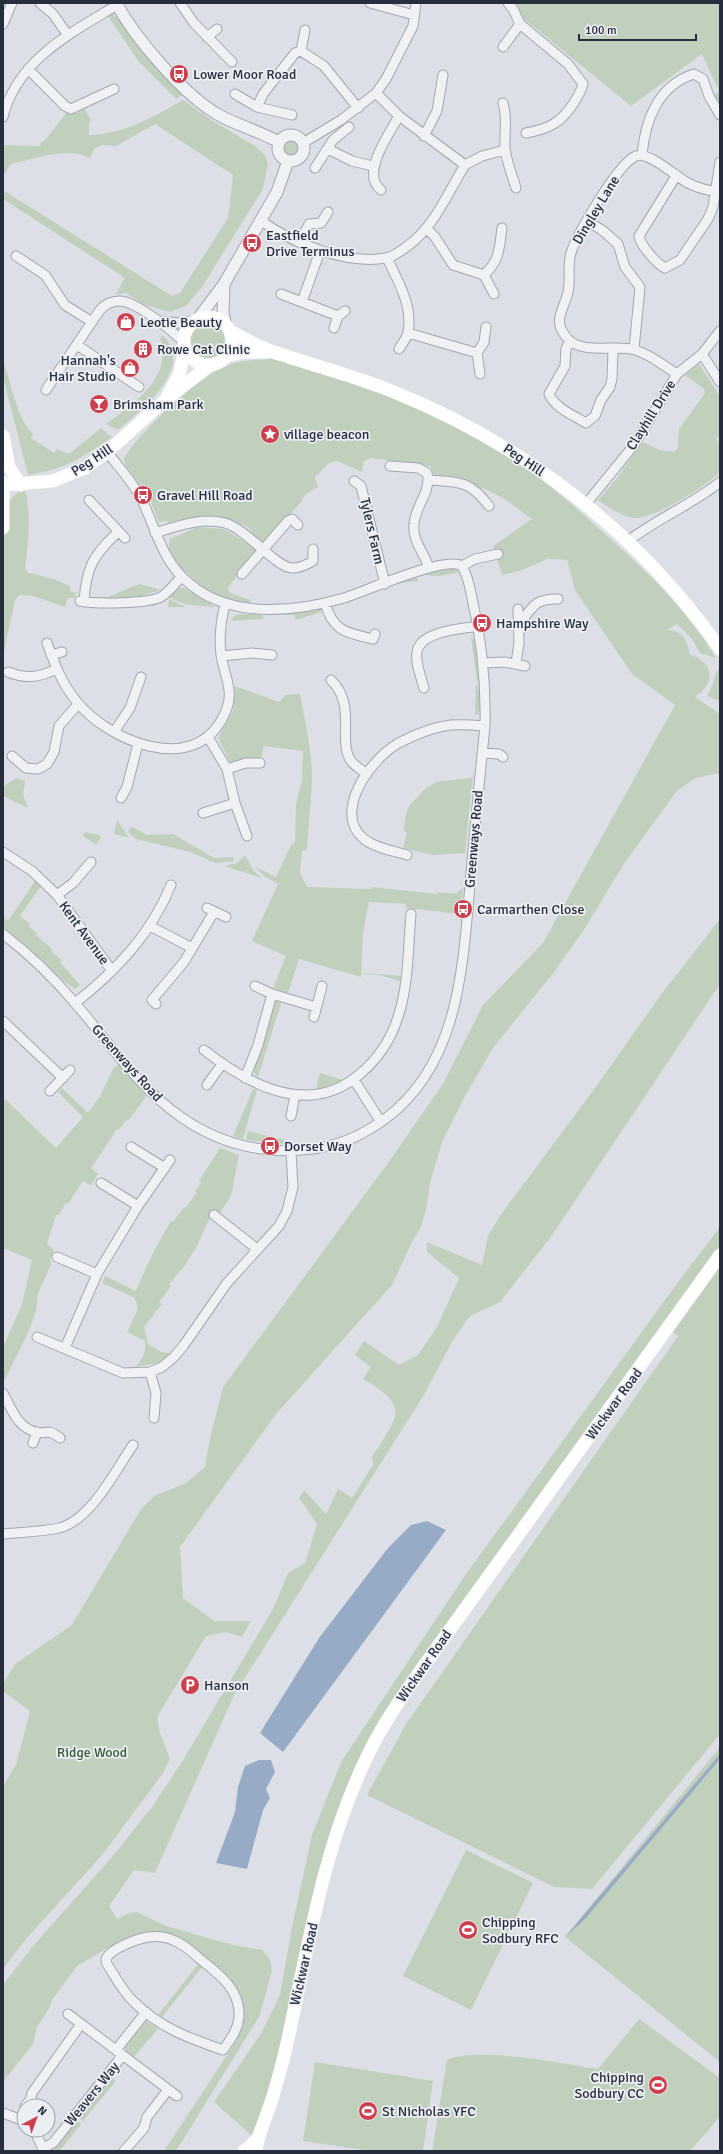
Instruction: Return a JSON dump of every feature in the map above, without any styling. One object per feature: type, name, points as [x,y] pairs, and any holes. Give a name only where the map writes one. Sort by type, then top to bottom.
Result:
[{"type":"main road","points":[[228,328],[232,345],[226,356],[218,363],[210,365],[195,361],[184,345],[185,333],[195,320],[208,317],[215,318],[228,328],[273,352]]},
{"type":"main road","name":"Peg Hill","points":[[165,400],[179,375],[184,345]]},
{"type":"main road","points":[[226,356],[244,352],[273,352]]},
{"type":"main road","name":"Peg Hill","points":[[273,352],[355,377],[440,412],[479,432],[523,458],[586,504],[628,541],[685,602],[720,649]]},
{"type":"main road","name":"Peg Hill","points":[[3,486],[42,483],[70,476],[86,468],[107,452],[165,400],[210,365]]},
{"type":"main road","points":[[3,436],[9,467],[21,485]]},
{"type":"main road","points":[[3,482],[3,528]]},
{"type":"main road","name":"Wickwar Road","points":[[244,2151],[256,2145],[270,2106],[284,2057],[314,1921],[338,1829],[366,1759],[384,1725],[423,1667],[720,1255]]},
{"type":"street","points":[[3,24],[12,3]]},
{"type":"street","points":[[180,3],[207,37],[232,62]]},
{"type":"street","points":[[370,3],[414,15]]},
{"type":"street","points":[[303,143],[358,108],[376,93],[400,53],[413,26],[416,3]]},
{"type":"street","points":[[508,3],[513,9],[520,24],[568,64],[583,84],[582,91],[560,121],[546,129],[526,133]]},
{"type":"street","points":[[4,111],[19,81],[46,50],[67,34],[116,4],[139,36],[164,66],[204,104],[218,114],[279,142]]},
{"type":"street","points":[[46,5],[67,34]]},
{"type":"street","points":[[503,48],[520,24]]},
{"type":"street","points":[[207,37],[217,29]]},
{"type":"street","points":[[301,51],[304,30]]},
{"type":"street","points":[[301,51],[324,66],[358,108]]},
{"type":"street","points":[[257,107],[263,94],[295,53],[301,51]]},
{"type":"street","points":[[28,69],[65,106],[71,109],[114,89]]},
{"type":"street","points":[[718,192],[700,188],[676,176],[642,155],[644,138],[656,104],[665,91],[687,76],[694,74],[703,79],[709,96],[720,115]]},
{"type":"street","points":[[424,136],[437,111],[443,75]]},
{"type":"street","points":[[376,93],[399,116],[465,165]]},
{"type":"street","points":[[235,94],[257,107],[292,115]]},
{"type":"street","points":[[502,103],[507,115],[505,150],[516,188]]},
{"type":"street","points":[[381,190],[375,181],[373,166],[399,116]]},
{"type":"street","points":[[315,168],[333,140],[349,128]]},
{"type":"street","points":[[291,135],[300,139],[304,148],[301,157],[293,162],[280,156],[277,147],[279,142],[282,138],[291,135]]},
{"type":"street","points":[[328,149],[352,161],[373,166]]},
{"type":"street","points":[[260,220],[320,251],[346,258],[387,258],[403,249],[426,228],[465,165],[482,156],[505,150]]},
{"type":"street","name":"Dingley Lane","points":[[570,341],[563,333],[560,324],[560,314],[568,292],[568,271],[572,253],[587,221],[619,172],[629,160],[642,155]]},
{"type":"street","points":[[158,321],[180,323],[195,320],[224,284],[278,188],[288,161]]},
{"type":"street","points":[[676,176],[639,236],[642,246],[657,263],[665,268],[680,260],[694,242],[713,207],[718,192],[720,162]]},
{"type":"street","points":[[300,241],[306,226],[309,224],[321,223],[328,212]]},
{"type":"street","points":[[587,221],[602,230],[618,244],[625,267],[640,286],[634,349]]},
{"type":"street","points":[[426,228],[435,237],[453,265],[484,275],[494,294]]},
{"type":"street","points":[[484,275],[494,266],[498,259],[502,228]]},
{"type":"street","points":[[302,302],[320,251]]},
{"type":"street","points":[[16,256],[26,268],[47,278],[65,305],[92,322]]},
{"type":"street","points":[[387,258],[405,296],[408,314],[408,333],[399,349]]},
{"type":"street","points":[[224,284],[223,313],[228,328]]},
{"type":"street","points":[[281,294],[302,302],[342,313],[334,328]]},
{"type":"street","points":[[46,390],[104,306],[121,301],[131,304],[158,321],[184,345]]},
{"type":"street","points":[[480,374],[477,353],[484,342],[486,327]]},
{"type":"street","name":"Clayhill Drive","points":[[586,504],[634,445],[677,374],[702,354],[720,331]]},
{"type":"street","points":[[408,333],[477,353]]},
{"type":"street","points":[[613,350],[612,379],[610,387],[601,400],[594,416],[586,423],[560,407],[552,400],[550,394],[565,366],[566,349],[570,341],[580,346],[613,350],[634,349],[644,353],[677,374]]},
{"type":"street","points":[[77,345],[140,387]]},
{"type":"street","points":[[702,354],[720,382]]},
{"type":"street","points":[[107,452],[134,486],[165,556],[181,577],[207,596],[225,604],[260,608],[326,603],[429,568],[450,563],[462,566],[474,559],[498,554]]},
{"type":"street","points":[[390,466],[422,470],[427,473],[429,480],[416,511],[414,524],[415,538],[429,568]]},
{"type":"street","points":[[429,480],[448,480],[466,485],[478,493],[489,506]]},
{"type":"street","name":"Tylers Farm","points":[[354,481],[361,486],[385,584]]},
{"type":"street","points":[[628,541],[647,527],[695,500],[720,482]]},
{"type":"street","points":[[89,500],[121,535],[102,548],[92,562],[87,574],[82,602],[98,603],[154,599],[164,594],[181,577]]},
{"type":"street","points":[[242,574],[288,521],[292,519],[298,525]]},
{"type":"street","points":[[155,533],[196,521],[224,523],[241,531],[281,564],[295,573],[313,561],[313,549]]},
{"type":"street","name":"Greenways Road","points":[[4,937],[31,957],[75,1003],[139,1079],[162,1102],[179,1116],[206,1132],[236,1145],[270,1151],[291,1152],[328,1147],[360,1136],[381,1122],[404,1102],[427,1074],[444,1042],[452,1015],[462,968],[484,726],[484,663],[479,626],[467,576],[462,566]]},
{"type":"street","points":[[484,663],[520,665],[519,643],[523,619],[537,603],[546,599],[558,599]]},
{"type":"street","points":[[326,603],[332,620],[341,630],[373,639],[375,634]]},
{"type":"street","points":[[47,643],[56,669],[78,704],[114,732],[138,744],[163,748],[187,746],[208,737],[222,719],[229,699],[228,678],[222,656],[221,630],[225,604]]},
{"type":"street","points":[[518,610],[523,619]]},
{"type":"street","points":[[425,683],[417,652],[422,640],[432,635],[479,626]]},
{"type":"street","points":[[51,655],[62,652]]},
{"type":"street","points":[[222,656],[268,652]]},
{"type":"street","points":[[8,672],[26,677],[35,677],[56,669]]},
{"type":"street","points":[[114,732],[130,708],[141,677]]},
{"type":"street","points":[[331,680],[339,689],[345,705],[347,748],[350,759],[367,774]]},
{"type":"street","points":[[12,756],[25,771],[43,767],[50,760],[58,726],[78,704]]},
{"type":"street","points":[[407,855],[372,844],[358,833],[354,826],[351,811],[352,803],[361,782],[387,751],[406,740],[450,725],[484,726]]},
{"type":"street","points":[[208,737],[227,769],[236,803],[248,836]]},
{"type":"street","points":[[122,798],[127,787],[138,744]]},
{"type":"street","points":[[482,753],[499,754],[503,757]]},
{"type":"street","points":[[227,769],[246,763],[260,763]]},
{"type":"street","points":[[203,813],[236,803]]},
{"type":"street","name":"Kent Avenue","points":[[3,852],[32,871],[57,895],[112,971]]},
{"type":"street","name":"Kent Avenue","points":[[57,895],[73,883],[92,862]]},
{"type":"street","name":"Kent Avenue","points":[[75,1003],[112,971],[150,926],[171,885]]},
{"type":"street","points":[[156,1004],[152,1000],[184,962],[210,910],[226,917]]},
{"type":"street","points":[[204,1050],[222,1064],[245,1078],[295,1095],[319,1095],[331,1092],[354,1080],[381,1051],[394,1029],[404,991],[406,934],[411,914]]},
{"type":"street","points":[[150,926],[192,948]]},
{"type":"street","points":[[255,986],[272,994],[316,1007]]},
{"type":"street","points":[[314,1017],[322,986]]},
{"type":"street","points":[[245,1078],[258,1046],[272,994]]},
{"type":"street","points":[[3,1021],[63,1078]]},
{"type":"street","points":[[207,1085],[222,1064]]},
{"type":"street","points":[[50,1092],[70,1070]]},
{"type":"street","points":[[354,1080],[381,1122]]},
{"type":"street","points":[[291,1116],[295,1095]]},
{"type":"street","points":[[65,1348],[97,1274],[138,1206],[167,1164],[130,1147]]},
{"type":"street","points":[[37,1337],[123,1373],[150,1372],[162,1367],[174,1357],[227,1283],[279,1226],[287,1211],[293,1187],[291,1152]]},
{"type":"street","points":[[101,1183],[138,1206]]},
{"type":"street","points":[[220,1217],[257,1249]]},
{"type":"street","points":[[56,1257],[97,1274]]},
{"type":"street","points":[[150,1372],[156,1393],[154,1418]]},
{"type":"street","points":[[3,1393],[16,1419],[24,1426],[37,1432],[52,1432],[60,1438]]},
{"type":"street","points":[[33,1443],[37,1432]]},
{"type":"street","points":[[3,1534],[58,1528],[76,1521],[88,1511],[133,1445]]},
{"type":"street","points":[[155,1937],[174,1940],[184,1946],[223,1977],[232,1990],[239,2017],[235,2033],[223,2050],[180,2035],[146,2012],[129,1997],[107,1964],[106,1959],[111,1953],[132,1941],[155,1937]]},
{"type":"street","name":"Weavers Way","points":[[44,2150],[53,2143],[119,2053],[146,2012]]},
{"type":"street","name":"Weavers Way","points":[[68,2014],[176,2096]]},
{"type":"street","points":[[31,2098],[32,2093],[81,2024]]},
{"type":"street","points":[[124,2151],[144,2128],[147,2117],[168,2090]]},
{"type":"street","points":[[3,2113],[16,2118]]},
{"type":"street","points":[[38,2138],[44,2150]]},
{"type":"green space","points":[[516,3],[720,3],[720,108],[714,96],[719,91],[702,54],[631,106],[523,18]]},
{"type":"green space","points":[[112,14],[120,19],[184,94],[176,99],[139,62],[108,16]]},
{"type":"green space","points":[[183,100],[213,121],[255,146],[265,155],[268,164],[263,189],[202,287],[186,306],[170,312],[145,305],[126,293],[115,295],[125,278],[3,199],[3,194],[6,192],[172,296],[180,293],[228,218],[233,175],[155,124],[116,146],[103,145],[94,149],[90,158],[71,153],[61,153],[40,157],[11,164],[3,176],[3,152],[5,145],[41,146],[40,143],[45,140],[67,112],[75,114],[85,109],[91,121],[89,124],[89,135],[102,134],[114,132],[138,124]]},
{"type":"green space","points":[[287,140],[293,140],[298,145],[296,154],[293,156],[287,156],[282,151],[282,145]]},
{"type":"green space","points":[[211,323],[220,328],[224,334],[224,348],[220,354],[211,359],[203,359],[194,354],[190,348],[189,337],[194,328],[200,324]]},
{"type":"green space","points":[[162,335],[171,347],[173,360],[170,374],[162,387],[140,412],[118,430],[106,424],[138,399],[156,378],[161,366],[163,353],[160,339]]},
{"type":"green space","name":"Ridge Wood","points":[[271,359],[318,371],[381,394],[436,417],[488,443],[517,461],[541,479],[575,507],[630,557],[677,604],[704,639],[716,658],[700,653],[691,638],[677,624],[667,630],[681,634],[688,645],[690,655],[697,657],[708,667],[710,676],[708,684],[695,697],[720,714],[720,773],[695,778],[676,792],[623,865],[585,928],[554,972],[493,1048],[465,1096],[442,1142],[430,1183],[426,1211],[420,1229],[412,1242],[392,1285],[276,1414],[180,1547],[183,1598],[214,1621],[251,1621],[242,1637],[226,1632],[206,1636],[157,1717],[160,1733],[170,1759],[163,1773],[103,1854],[26,1939],[3,1969],[3,1786],[16,1765],[30,1711],[3,1691],[3,1684],[15,1664],[72,1625],[141,1509],[154,1496],[186,1483],[205,1467],[210,1438],[223,1387],[388,1163],[443,1084],[483,1005],[543,943],[675,705],[632,674],[575,590],[567,560],[548,559],[522,570],[502,575],[493,546],[532,519],[503,498],[483,488],[481,490],[465,480],[452,476],[434,475],[430,466],[371,458],[364,461],[362,472],[337,461],[329,463],[315,477],[318,487],[305,495],[298,506],[263,542],[256,537],[248,527],[226,519],[196,517],[168,523],[167,521],[159,522],[148,495],[125,464],[124,458],[132,446],[157,419],[203,379],[231,364]]},
{"type":"green space","points":[[3,360],[19,411],[28,428],[33,433],[31,438],[54,453],[57,449],[69,454],[101,428],[112,437],[72,462],[52,470],[28,475],[3,377]]},
{"type":"green space","points":[[699,364],[720,396],[720,435],[716,439],[720,444],[720,472],[679,501],[653,514],[643,517],[634,518],[624,515],[598,500],[617,478],[643,442],[659,450],[674,452],[678,448],[679,429],[705,393],[704,389],[685,375]]},
{"type":"green space","points":[[25,490],[29,519],[25,569],[29,573],[54,579],[70,586],[70,591],[76,593],[75,598],[68,598],[65,607],[33,596],[19,595],[15,601],[3,656],[3,542],[7,505],[15,494]]},
{"type":"green space","points":[[198,527],[224,529],[257,549],[227,589],[232,594],[251,600],[250,603],[235,602],[203,589],[203,587],[174,559],[169,546],[170,539]]},
{"type":"green space","points":[[451,567],[460,572],[439,576],[420,575]]},
{"type":"green space","points":[[416,575],[418,581],[393,584]]},
{"type":"green space","points":[[139,584],[161,590],[141,596],[103,599],[101,597],[108,597]]},
{"type":"green space","points":[[176,587],[184,588],[215,607],[190,605],[173,599],[168,596]]},
{"type":"green space","points":[[169,599],[186,607],[168,607]]},
{"type":"green space","points":[[319,610],[322,612],[295,620],[295,615],[269,614]]},
{"type":"green space","points":[[240,614],[261,614],[264,619],[231,621],[234,616]]},
{"type":"green space","points":[[471,637],[476,642],[480,680],[477,682]]},
{"type":"green space","points":[[720,668],[720,701],[707,696]]},
{"type":"green space","points":[[476,685],[478,685],[478,690],[481,690],[481,708],[477,715],[475,715]]},
{"type":"green space","points":[[235,686],[279,702],[285,695],[300,694],[309,744],[312,773],[307,850],[302,851],[300,873],[307,887],[371,889],[372,887],[437,894],[437,892],[456,894],[463,887],[461,914],[406,908],[406,904],[369,902],[363,932],[361,977],[299,959],[288,993],[273,988],[286,956],[252,941],[278,884],[264,876],[254,866],[276,877],[291,845],[295,842],[296,803],[302,780],[303,751],[264,746],[261,760],[233,764],[230,762],[218,738],[233,711]]},
{"type":"green space","points":[[473,776],[465,853],[433,855],[403,848],[407,832],[404,831],[405,818],[409,806],[427,787],[437,782],[470,778]]},
{"type":"green space","points":[[17,778],[25,781],[23,795],[28,808],[3,796],[3,786]]},
{"type":"green space","points":[[117,820],[129,838],[114,834]]},
{"type":"green space","points":[[131,826],[147,835],[173,834],[214,858],[233,857],[234,861],[215,863],[190,852],[136,839],[128,832]]},
{"type":"green space","points":[[85,832],[99,835],[101,837],[96,845],[83,836]]},
{"type":"green space","points":[[245,855],[254,871],[262,878],[224,866],[237,863]]},
{"type":"green space","points":[[35,881],[41,886],[20,916],[30,924],[28,926],[52,949],[51,951],[62,960],[60,962],[80,985],[75,989],[66,983],[3,927],[3,917],[8,921]]},
{"type":"green space","points":[[720,919],[720,984],[553,1234],[500,1302],[470,1316],[453,1340],[424,1395],[234,1695],[155,1873],[134,1870],[109,1906],[117,1919],[130,1913],[137,1912],[166,1926],[233,1945],[262,1950],[270,1959],[272,1971],[259,2017],[176,2151],[164,2151],[237,2040],[239,1996],[177,1938],[123,1942],[121,1940],[77,1966],[52,2000],[50,2007],[37,2027],[33,2044],[3,2082],[3,1985],[33,1946],[112,1857],[152,1807],[182,1762],[273,1609],[288,1573],[305,1563],[317,1524],[299,1498],[304,1490],[326,1514],[338,1489],[352,1498],[373,1465],[372,1457],[393,1422],[395,1414],[394,1405],[389,1397],[363,1379],[371,1367],[355,1355],[364,1341],[399,1365],[418,1355],[437,1327],[459,1278],[427,1252],[427,1242],[482,1265],[488,1236],[502,1213],[595,1088],[660,996]]},
{"type":"green space","points":[[363,973],[401,976],[400,981],[379,975]]},
{"type":"green space","points":[[280,1001],[281,1003],[258,1077],[254,1073],[254,1070],[274,1002]]},
{"type":"green space","points":[[120,1063],[148,1094],[128,1121],[126,1120],[119,1130],[117,1129],[91,1168],[98,1174],[91,1185],[83,1181],[68,1204],[66,1203],[59,1215],[56,1215],[47,1244],[54,1250],[50,1260],[52,1262],[38,1294],[36,1310],[30,1329],[3,1383],[3,1347],[22,1304],[32,1260],[3,1248],[3,1100],[5,1099],[56,1148],[83,1117],[58,1092],[62,1088],[88,1113],[100,1096],[113,1069]]},
{"type":"green space","points":[[320,1073],[343,1080],[316,1090]]},
{"type":"green space","points":[[253,1089],[257,1090],[243,1139],[233,1136]]},
{"type":"green space","points":[[248,1131],[285,1140],[285,1144],[246,1140]]},
{"type":"green space","points":[[220,1148],[239,1155],[231,1196],[220,1213],[213,1211],[196,1248],[183,1268],[169,1284],[171,1286],[159,1302],[162,1304],[144,1327],[148,1344],[161,1352],[170,1353],[158,1363],[135,1367],[143,1356],[145,1341],[127,1332],[138,1309],[135,1298],[102,1283],[105,1276],[136,1291],[152,1255],[171,1221],[173,1222],[184,1207],[186,1208],[197,1192],[195,1191],[201,1183],[199,1181]]},
{"type":"green space","points":[[720,1227],[720,1246],[379,1723],[298,1960],[275,2067],[262,2113],[251,2135],[214,2102],[262,2032],[280,1995],[292,1927],[312,1835],[341,1762],[466,1574],[678,1282]]},
{"type":"green space","points":[[720,1267],[720,1734],[592,1889],[554,1887],[367,1795],[406,1724],[678,1336],[673,1332]]},
{"type":"green space","points":[[720,1747],[720,2062],[565,1937]]},
{"type":"green space","name":"Chipping Sodbury RFC","points":[[466,1850],[533,1883],[471,2010],[403,1976]]},
{"type":"green space","points":[[199,1963],[203,1966],[162,2017],[159,2014]]},
{"type":"green space","points":[[639,2019],[720,2078],[720,2117],[690,2151],[432,2151],[447,2060],[461,2056],[499,2055],[543,2060],[598,2069]]},
{"type":"green space","points":[[146,2021],[158,2029],[134,2057],[126,2051],[125,2046]]},
{"type":"green space","name":"St Nicholas YFC","points":[[315,2062],[433,2081],[423,2151],[370,2151],[303,2141]]},
{"type":"green space","points":[[110,2076],[116,2081],[83,2121],[78,2117]]},
{"type":"green space","points":[[76,2120],[81,2124],[60,2151],[55,2151],[54,2148]]},
{"type":"water","points":[[427,1521],[446,1530],[283,1752],[260,1733],[319,1638],[388,1548],[411,1525]]},
{"type":"water","points":[[720,1754],[720,1759],[585,1919],[565,1937]]},
{"type":"water","points":[[259,1760],[271,1760],[275,1772],[266,1789],[270,1798],[263,1810],[247,1869],[216,1863],[235,1812],[238,1787],[245,1766]]},
{"type":"place","name":"Lower Moor Road","points":[[179,74]]},
{"type":"place","name":"Eastfield Drive Terminus","points":[[252,243]]},
{"type":"place","name":"Leotie Beauty","points":[[126,322]]},
{"type":"place","name":"Rowe Cat Clinic","points":[[143,349]]},
{"type":"place","name":"Hannah's Hair Studio","points":[[130,368]]},
{"type":"place","name":"Brimsham Park","points":[[99,404]]},
{"type":"place","name":"village beacon","points":[[270,434]]},
{"type":"place","name":"Gravel Hill Road","points":[[143,495]]},
{"type":"place","name":"Hampshire Way","points":[[482,623]]},
{"type":"place","name":"Carmarthen Close","points":[[463,909]]},
{"type":"place","name":"Dorset Way","points":[[270,1146]]},
{"type":"place","name":"Hanson","points":[[190,1685]]},
{"type":"place","name":"Chipping Sodbury RFC","points":[[468,1930]]},
{"type":"place","name":"Chipping Sodbury CC","points":[[658,2085]]},
{"type":"place","name":"St Nicholas YFC","points":[[368,2111]]}]
